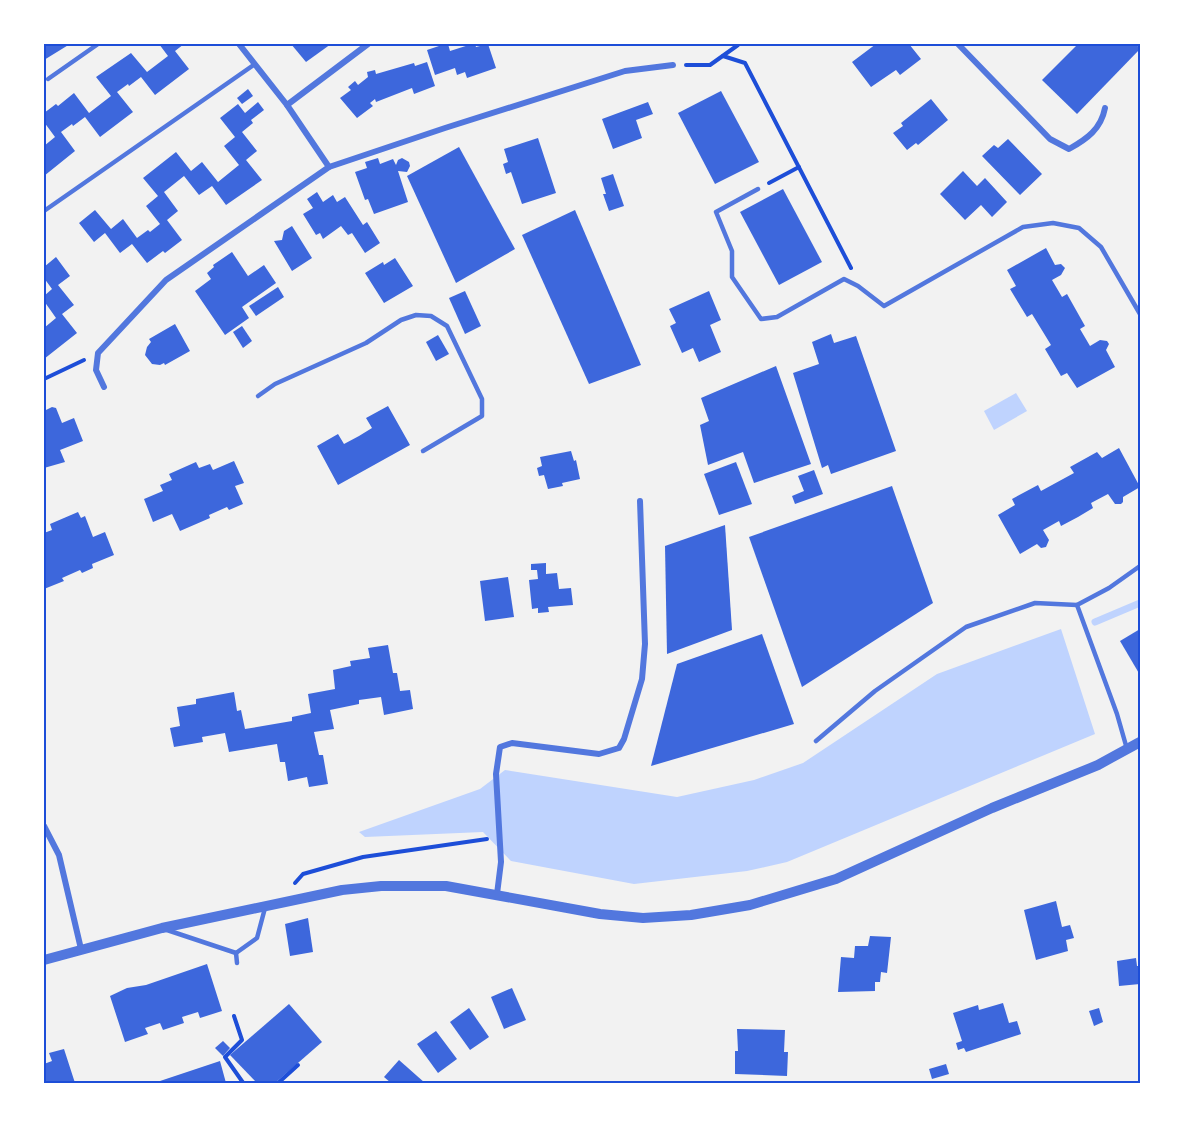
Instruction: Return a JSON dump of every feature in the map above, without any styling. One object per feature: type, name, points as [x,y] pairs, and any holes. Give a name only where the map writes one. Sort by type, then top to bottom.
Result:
[{"type":"street","points":[[239,44],[287,105],[329,166]]},
{"type":"street","points":[[287,105],[368,44]]},
{"type":"street","points":[[958,44],[1050,139],[1069,149],[1090,138],[1103,119],[1105,108]]},
{"type":"street","points":[[104,387],[96,370],[98,353],[166,280],[329,166],[626,71],[673,65]]},
{"type":"street","points":[[497,894],[501,862],[496,774],[500,747],[512,743],[599,754],[619,748],[624,739],[642,679],[645,644],[640,501]]},
{"type":"street","points":[[44,960],[81,948],[162,928],[342,890],[381,886],[446,886],[600,914],[643,918],[691,915],[750,905],[836,879],[992,808],[1098,765],[1140,742]]},
{"type":"street","points":[[44,826],[58,855],[81,948]]},
{"type":"lane","points":[[48,79],[98,44]]},
{"type":"lane","points":[[44,212],[255,64]]},
{"type":"lane","points":[[758,189],[716,212],[732,251],[732,277],[760,319],[777,316],[844,279],[858,286],[884,306],[1023,227],[1053,223],[1079,228],[1101,247],[1140,314]]},
{"type":"lane","points":[[258,396],[275,384],[366,343],[401,320],[417,315],[431,316],[447,326],[482,399],[482,416],[423,451]]},
{"type":"lane","points":[[816,741],[875,691],[966,627],[1035,603],[1077,605],[1109,588],[1140,566]]},
{"type":"lane","points":[[1077,605],[1117,714],[1127,749]]},
{"type":"lane","points":[[236,953],[257,938],[265,907]]},
{"type":"lane","points":[[162,928],[236,953]]},
{"type":"lane","points":[[236,953],[237,963]]},
{"type":"path","points":[[673,65],[710,65],[738,45]]},
{"type":"path","points":[[723,56],[745,63],[858,286]]},
{"type":"path","points":[[758,189],[799,167]]},
{"type":"path","points":[[44,379],[98,353]]},
{"type":"path","points":[[277,905],[303,874],[363,857],[491,839]]},
{"type":"path","points":[[234,1016],[242,1040],[225,1057],[244,1083]]},
{"type":"path","points":[[278,1083],[298,1065]]},
{"type":"water","points":[[1016,393],[1027,411],[994,430],[984,411]]},
{"type":"water","points":[[1061,629],[1095,734],[787,862],[747,871],[634,884],[511,861],[483,832],[365,837],[359,832],[480,789],[505,770],[677,797],[754,780],[803,763],[937,674]]},
{"type":"building","points":[[44,44],[70,44],[44,60]]},
{"type":"building","points":[[159,44],[184,44],[175,51],[189,69],[155,95],[141,77],[117,92],[133,112],[100,137],[85,117],[61,132],[75,151],[44,176],[44,146],[55,137],[44,122],[44,113],[56,104],[58,106],[74,93],[89,113],[111,96],[96,77],[131,53],[147,72],[168,56]]},
{"type":"building","points":[[291,44],[331,44],[306,62]]},
{"type":"building","points":[[439,44],[448,44],[450,51],[472,44],[476,47],[488,44],[496,68],[467,78],[465,72],[457,75],[455,68],[435,75],[427,50]]},
{"type":"building","points":[[876,44],[877,46],[909,44],[921,59],[900,75],[896,70],[871,87],[852,62]]},
{"type":"building","points":[[1078,44],[1136,44],[1140,49],[1077,114],[1042,80]]},
{"type":"building","points":[[427,62],[435,86],[414,94],[412,88],[376,102],[375,99],[370,103],[373,106],[357,118],[340,98],[351,90],[348,87],[355,81],[358,85],[368,77],[367,72],[375,70],[376,74],[414,63],[415,66]]},
{"type":"building","points":[[248,89],[253,96],[242,104],[237,98]]},
{"type":"building","points":[[721,91],[759,162],[715,184],[678,113]]},
{"type":"building","points":[[931,99],[948,120],[918,145],[916,143],[907,150],[893,133],[903,126],[901,123]]},
{"type":"building","points":[[258,102],[264,110],[251,120],[253,123],[242,132],[257,151],[246,160],[262,180],[226,205],[212,186],[199,195],[184,176],[164,192],[178,211],[167,220],[182,240],[165,253],[163,251],[147,263],[132,244],[120,253],[105,233],[94,242],[79,223],[95,210],[111,229],[123,219],[137,238],[148,230],[150,232],[160,224],[146,206],[158,196],[143,178],[176,152],[191,171],[202,162],[218,182],[239,165],[224,146],[235,137],[220,118],[238,104],[245,113]]},
{"type":"building","points":[[648,102],[653,114],[636,120],[642,138],[613,149],[602,119]]},
{"type":"building","points":[[538,138],[556,193],[522,204],[511,172],[506,174],[503,164],[508,162],[504,149]]},
{"type":"building","points":[[1008,139],[1042,174],[1020,195],[982,156],[994,145],[998,148]]},
{"type":"building","points":[[459,147],[515,249],[456,283],[407,176]]},
{"type":"building","points":[[378,158],[380,164],[393,159],[396,165],[402,158],[409,162],[407,172],[398,171],[408,202],[374,214],[368,199],[365,200],[355,172],[367,168],[365,162]]},
{"type":"building","points":[[963,171],[977,186],[985,178],[1007,202],[992,217],[981,205],[965,220],[940,194]]},
{"type":"building","points":[[613,174],[624,206],[609,211],[603,194],[606,194],[601,178]]},
{"type":"building","points":[[783,189],[822,262],[779,285],[740,212]]},
{"type":"building","points":[[317,192],[323,202],[333,195],[337,202],[345,197],[363,225],[367,222],[380,243],[365,253],[352,233],[348,235],[341,226],[323,239],[320,233],[316,235],[303,214],[313,208],[307,199]]},
{"type":"building","points":[[575,210],[641,365],[589,384],[522,235]]},
{"type":"building","points":[[292,226],[312,258],[292,271],[274,241],[282,240],[284,231]]},
{"type":"building","points":[[1046,248],[1055,265],[1061,264],[1065,268],[1061,275],[1052,280],[1062,297],[1067,294],[1085,326],[1080,329],[1090,346],[1100,340],[1107,341],[1109,344],[1106,350],[1115,367],[1077,388],[1067,373],[1061,376],[1045,349],[1051,345],[1032,314],[1027,317],[1010,289],[1016,286],[1007,270]]},
{"type":"building","points":[[232,252],[248,276],[264,265],[276,283],[242,307],[249,318],[225,335],[195,291],[211,279],[207,273],[214,267],[213,265]]},
{"type":"building","points":[[56,257],[70,276],[58,285],[74,305],[62,314],[77,333],[44,359],[44,328],[56,318],[44,301],[44,296],[52,289],[44,278],[44,267]]},
{"type":"building","points":[[395,258],[413,286],[384,303],[365,273]]},
{"type":"building","points":[[278,287],[284,297],[256,316],[249,306]]},
{"type":"building","points":[[465,291],[481,326],[465,334],[449,298]]},
{"type":"building","points":[[709,291],[721,320],[710,325],[721,352],[699,362],[693,348],[682,353],[670,326],[676,323],[669,309]]},
{"type":"building","points":[[175,324],[190,351],[165,365],[164,363],[152,364],[145,355],[151,342],[149,339]]},
{"type":"building","points":[[242,326],[252,341],[243,348],[233,332]]},
{"type":"building","points":[[831,334],[834,343],[856,336],[896,451],[831,474],[828,465],[822,468],[793,373],[819,364],[812,342]]},
{"type":"building","points":[[438,335],[449,354],[436,361],[426,342]]},
{"type":"building","points":[[776,366],[811,464],[754,483],[743,452],[708,465],[700,425],[709,421],[701,398]]},
{"type":"building","points":[[388,406],[410,445],[338,485],[317,446],[338,434],[344,444],[359,436],[372,428],[366,418]]},
{"type":"building","points":[[52,407],[56,408],[62,423],[74,418],[83,441],[60,450],[65,462],[44,468],[44,411]]},
{"type":"building","points":[[1119,448],[1140,487],[1123,497],[1121,504],[1115,504],[1108,494],[1091,503],[1093,508],[1078,517],[1061,526],[1059,521],[1043,530],[1049,540],[1046,547],[1041,548],[1037,544],[1020,554],[998,515],[1015,505],[1012,499],[1038,485],[1041,491],[1074,473],[1070,467],[1097,452],[1102,458]]},
{"type":"building","points":[[571,451],[574,461],[576,460],[580,479],[548,489],[544,475],[539,476],[537,468],[542,466],[540,457]]},
{"type":"building","points":[[234,461],[244,483],[235,486],[243,504],[229,510],[227,507],[209,515],[210,518],[180,531],[172,514],[153,522],[144,499],[163,491],[160,485],[172,480],[169,474],[196,462],[199,468],[210,464],[213,470]]},
{"type":"building","points":[[736,462],[752,504],[719,515],[704,474]]},
{"type":"building","points":[[814,470],[823,494],[795,504],[792,496],[804,491],[798,476]]},
{"type":"building","points":[[892,486],[933,603],[802,687],[749,537]]},
{"type":"building","points":[[78,512],[81,518],[85,516],[93,537],[105,532],[114,555],[92,564],[93,568],[82,573],[80,570],[62,578],[64,581],[44,589],[44,533],[52,530],[50,524]]},
{"type":"building","points":[[725,525],[732,630],[667,654],[665,546]]},
{"type":"building","points":[[546,563],[546,574],[557,573],[559,589],[571,588],[573,605],[548,607],[549,612],[538,613],[538,608],[532,609],[529,580],[538,579],[537,570],[531,570],[531,564]]},
{"type":"building","points":[[508,577],[514,617],[485,621],[480,581]]},
{"type":"building","points":[[1140,629],[1140,675],[1120,641]]},
{"type":"building","points":[[762,634],[794,724],[651,766],[677,664]]},
{"type":"building","points":[[388,645],[393,673],[397,673],[400,691],[410,690],[413,709],[384,715],[381,697],[359,700],[359,704],[330,710],[334,729],[314,732],[319,755],[323,755],[328,784],[309,787],[307,777],[288,781],[285,762],[280,762],[277,744],[229,752],[225,733],[202,737],[203,742],[174,747],[170,728],[180,726],[177,707],[196,704],[196,699],[234,692],[237,711],[241,710],[245,729],[292,721],[292,717],[311,713],[308,694],[335,689],[333,670],[351,666],[350,661],[370,658],[368,648]]},
{"type":"building","points":[[1056,901],[1062,927],[1070,925],[1074,938],[1066,940],[1068,951],[1036,960],[1024,910]]},
{"type":"building","points":[[308,918],[313,952],[290,956],[285,924]]},
{"type":"building","points":[[870,936],[891,937],[887,973],[881,972],[880,982],[875,982],[875,991],[838,992],[841,957],[854,958],[855,946],[868,946]]},
{"type":"building","points":[[1136,958],[1137,966],[1140,966],[1140,984],[1119,986],[1117,961]]},
{"type":"building","points":[[207,964],[222,1011],[200,1018],[198,1012],[182,1017],[184,1023],[163,1030],[160,1023],[145,1028],[148,1034],[125,1042],[110,996],[127,988],[146,985]]},
{"type":"building","points":[[512,988],[526,1020],[504,1029],[491,997]]},
{"type":"building","points":[[1003,1003],[1009,1023],[1017,1021],[1021,1034],[966,1052],[964,1048],[958,1050],[956,1043],[962,1041],[953,1013],[978,1005],[979,1010]]},
{"type":"building","points":[[289,1004],[322,1042],[275,1083],[257,1083],[230,1055]]},
{"type":"building","points":[[469,1008],[489,1037],[470,1050],[450,1022]]},
{"type":"building","points":[[1099,1008],[1103,1022],[1094,1026],[1089,1011]]},
{"type":"building","points":[[737,1029],[785,1030],[784,1052],[788,1052],[787,1076],[735,1074],[735,1051],[738,1051]]},
{"type":"building","points":[[436,1031],[457,1059],[438,1073],[417,1044]]},
{"type":"building","points":[[223,1041],[230,1048],[223,1056],[215,1048]]},
{"type":"building","points":[[64,1049],[75,1083],[44,1083],[44,1064],[52,1061],[49,1053]]},
{"type":"building","points":[[399,1060],[425,1083],[391,1083],[384,1077]]},
{"type":"building","points":[[220,1061],[226,1083],[154,1083]]},
{"type":"building","points":[[946,1064],[949,1074],[932,1079],[929,1069]]},
{"type":"waterway","points":[[1095,622],[1140,603]]}]
